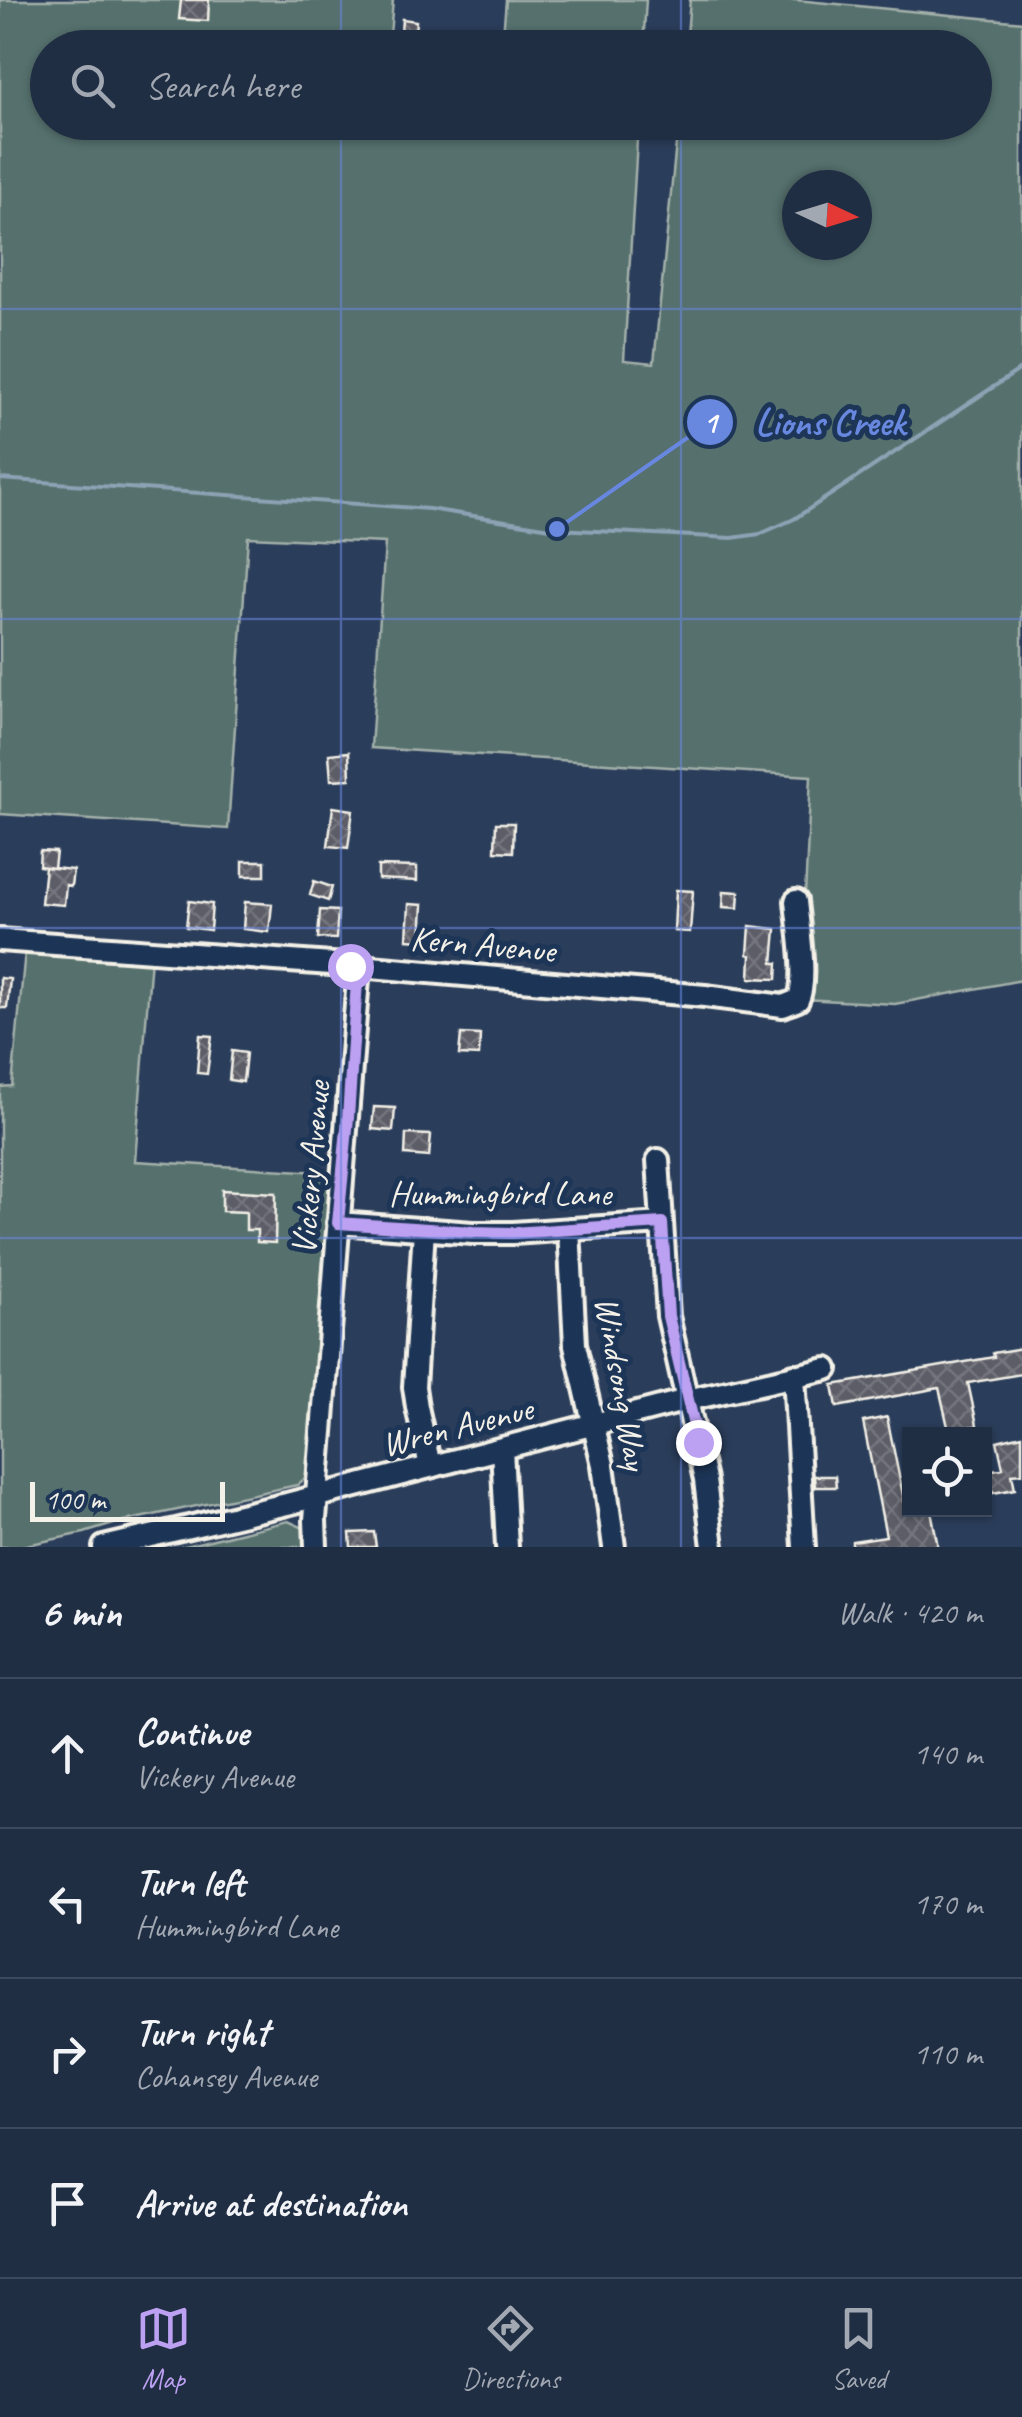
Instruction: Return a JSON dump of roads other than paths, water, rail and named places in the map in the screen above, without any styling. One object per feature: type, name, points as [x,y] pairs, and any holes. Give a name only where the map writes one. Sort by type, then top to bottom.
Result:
[{"type":"street","name":"Kern Avenue","points":[[0,940],[358,966],[783,1006],[798,1000],[802,992],[796,900]]},
{"type":"street","name":"Vickery Avenue","points":[[316,1547],[358,966]]},
{"type":"street","points":[[658,1160],[668,1316],[706,1480],[713,1547]]},
{"type":"street","name":"Hummingbird Lane","points":[[338,1223],[512,1233],[662,1223]]},
{"type":"street","name":"Windsong Way","points":[[569,1229],[575,1345],[608,1492],[614,1547]]},
{"type":"street","points":[[424,1230],[414,1387],[430,1466]]},
{"type":"street","name":"Wren Avenue","points":[[104,1547],[687,1400],[827,1369]]},
{"type":"street","points":[[794,1376],[804,1547]]},
{"type":"street","points":[[502,1448],[508,1547]]},
{"type":"waterway","points":[[0,479],[429,509],[557,529],[732,538],[760,534],[794,519],[1022,368]]},
{"type":"place","name":"Lions Creek","points":[[557,529]]}]
